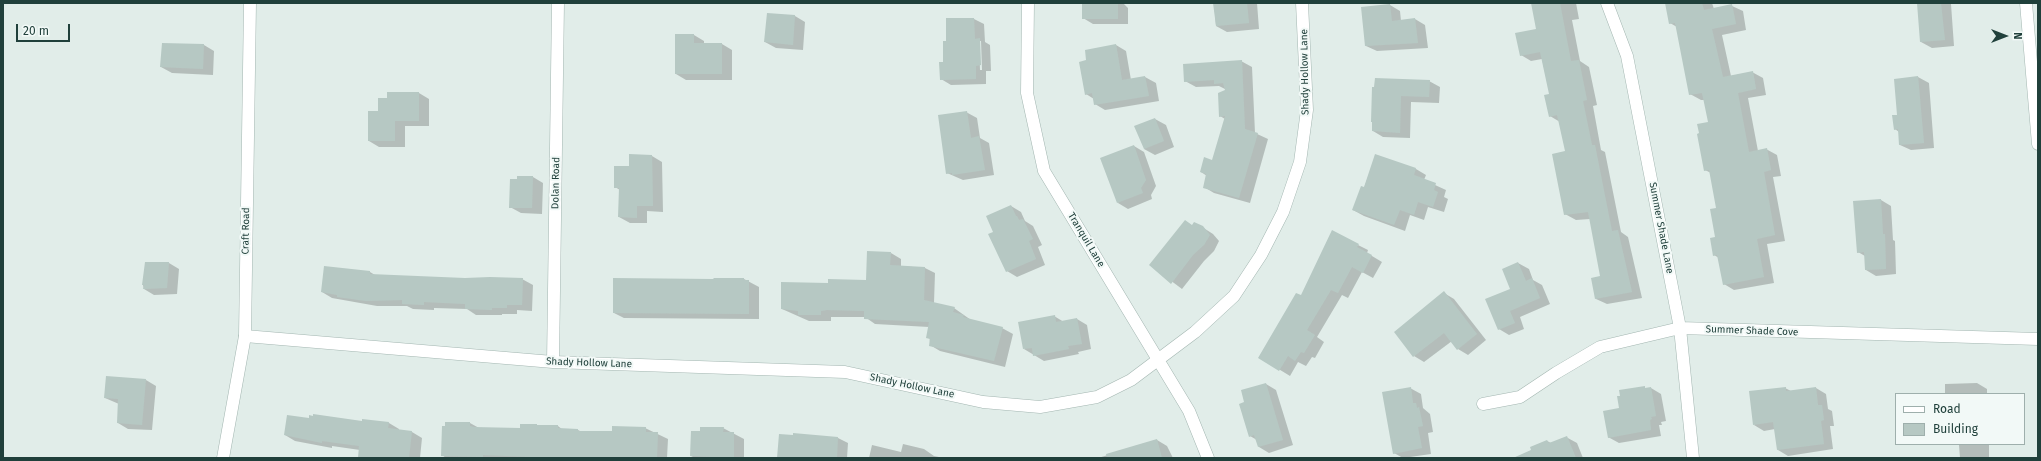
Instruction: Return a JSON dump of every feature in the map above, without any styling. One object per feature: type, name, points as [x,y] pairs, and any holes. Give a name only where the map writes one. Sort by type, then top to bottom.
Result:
[{"type":"street","name":"Craft Road","points":[[224,458],[245,336],[250,3]]},
{"type":"street","name":"Dolan Road","points":[[553,362],[558,3]]},
{"type":"street","name":"Tranquil Lane","points":[[1028,3],[1026,93],[1044,172],[1159,359],[1189,411],[1208,458]]},
{"type":"street","name":"Shady Hollow Lane","points":[[245,336],[553,362],[845,372],[983,402],[1040,407],[1097,397],[1131,380],[1196,332],[1234,296],[1261,254],[1283,212],[1300,162],[1308,110],[1302,3]]},
{"type":"street","name":"Summer Shade Lane","points":[[1607,3],[1627,56],[1680,328],[1693,458]]},
{"type":"street","points":[[2026,3],[2038,144]]},
{"type":"street","name":"Summer Shade Cove","points":[[1483,404],[1520,397],[1556,373],[1600,347],[1680,328],[2038,340]]},
{"type":"building","points":[[1082,3],[1118,3],[1118,19],[1082,19]]},
{"type":"building","points":[[1213,3],[1247,3],[1249,23],[1216,26]]},
{"type":"building","points":[[1531,3],[1560,3],[1571,61],[1579,60],[1587,100],[1583,101],[1592,145],[1595,145],[1612,231],[1618,230],[1632,292],[1595,299],[1591,278],[1600,276],[1588,212],[1564,215],[1552,154],[1565,151],[1557,115],[1549,117],[1544,95],[1549,94],[1540,52],[1520,56],[1515,33],[1536,29]]},
{"type":"building","points":[[1665,3],[1702,3],[1704,10],[1732,4],[1736,24],[1712,29],[1723,77],[1753,71],[1756,89],[1738,93],[1749,152],[1767,148],[1771,170],[1764,172],[1775,235],[1757,239],[1764,277],[1723,285],[1717,255],[1713,256],[1710,238],[1715,237],[1710,209],[1716,208],[1709,170],[1704,171],[1697,134],[1699,133],[1697,124],[1708,122],[1702,93],[1689,95],[1675,23],[1669,24]]},
{"type":"building","points":[[1917,3],[1941,3],[1945,40],[1920,42]]},
{"type":"building","points":[[1390,4],[1392,21],[1415,18],[1418,43],[1365,46],[1361,7]]},
{"type":"building","points":[[767,13],[795,15],[793,45],[764,42]]},
{"type":"building","points":[[946,18],[974,18],[975,39],[980,38],[981,65],[976,66],[976,79],[940,80],[939,62],[943,62],[943,41],[946,41]]},
{"type":"building","points":[[675,34],[694,34],[694,43],[722,43],[722,74],[675,74]]},
{"type":"building","points":[[162,43],[204,44],[203,69],[160,67]]},
{"type":"building","points":[[1116,44],[1122,80],[1145,76],[1149,96],[1094,105],[1092,93],[1085,95],[1079,62],[1086,60],[1085,50]]},
{"type":"building","points":[[1242,60],[1245,129],[1258,133],[1239,198],[1203,188],[1206,174],[1200,172],[1204,157],[1212,160],[1225,116],[1219,117],[1218,93],[1225,90],[1223,83],[1214,84],[1214,80],[1184,82],[1183,64]]},
{"type":"building","points":[[1918,76],[1924,143],[1899,145],[1898,129],[1894,130],[1892,115],[1897,115],[1894,79]]},
{"type":"building","points":[[1375,78],[1430,80],[1429,97],[1401,96],[1400,133],[1372,131],[1372,87],[1374,87]]},
{"type":"building","points":[[387,92],[419,92],[419,121],[395,121],[395,141],[368,141],[368,111],[378,111],[378,98],[387,98]]},
{"type":"building","points":[[967,111],[971,138],[979,136],[985,170],[952,175],[952,173],[946,174],[938,115]]},
{"type":"building","points":[[1155,118],[1164,141],[1144,149],[1134,126]]},
{"type":"building","points":[[1134,145],[1146,180],[1141,188],[1143,193],[1117,203],[1100,158]]},
{"type":"building","points":[[629,154],[652,155],[653,206],[637,206],[637,218],[618,217],[619,188],[614,188],[614,166],[629,166]]},
{"type":"building","points":[[1375,154],[1416,168],[1414,175],[1436,183],[1434,190],[1438,192],[1433,207],[1418,202],[1414,215],[1400,210],[1394,225],[1352,210],[1361,186],[1364,187]]},
{"type":"building","points":[[517,176],[533,176],[532,208],[509,208],[510,179],[517,179]]},
{"type":"building","points":[[1881,199],[1883,234],[1885,234],[1886,269],[1865,270],[1864,252],[1857,253],[1853,201]]},
{"type":"building","points":[[1011,205],[1019,220],[1023,219],[1033,239],[1029,241],[1036,259],[1006,272],[988,234],[993,232],[986,216]]},
{"type":"building","points":[[1185,220],[1192,225],[1194,222],[1203,226],[1210,235],[1204,245],[1193,255],[1171,284],[1149,265]]},
{"type":"building","points":[[1332,230],[1359,244],[1357,247],[1372,255],[1363,273],[1352,267],[1338,293],[1331,290],[1307,330],[1315,335],[1304,353],[1301,352],[1295,361],[1288,356],[1279,371],[1258,358],[1296,293],[1301,295]]},
{"type":"building","points":[[867,251],[891,252],[890,265],[925,267],[924,300],[955,307],[953,312],[964,315],[963,317],[1003,327],[994,361],[929,346],[930,339],[926,338],[929,322],[864,319],[864,311],[827,310],[821,311],[821,315],[798,315],[798,311],[781,309],[781,282],[828,283],[828,279],[866,280]]},
{"type":"building","points":[[145,262],[169,262],[167,288],[143,289],[144,285],[142,285]]},
{"type":"building","points":[[1518,262],[1526,281],[1532,278],[1540,298],[1510,311],[1515,323],[1498,330],[1485,299],[1510,289],[1502,269]]},
{"type":"building","points":[[324,266],[370,271],[370,274],[465,278],[523,278],[522,305],[507,305],[507,308],[492,308],[492,310],[465,309],[465,304],[424,302],[424,305],[402,304],[402,300],[366,301],[337,297],[337,295],[321,292]]},
{"type":"building","points":[[613,278],[744,278],[744,280],[749,280],[749,314],[613,313]]},
{"type":"building","points":[[1444,291],[1477,334],[1457,350],[1444,333],[1413,357],[1394,332]]},
{"type":"building","points":[[1055,315],[1056,322],[1077,318],[1082,344],[1068,346],[1069,349],[1033,356],[1032,348],[1023,349],[1018,322]]},
{"type":"building","points":[[106,376],[146,379],[142,425],[117,423],[118,399],[104,398]]},
{"type":"building","points":[[1266,383],[1283,440],[1258,447],[1254,435],[1249,437],[1239,404],[1244,402],[1241,390]]},
{"type":"building","points":[[1645,386],[1645,388],[1651,387],[1656,416],[1651,417],[1651,430],[1608,438],[1603,411],[1619,408],[1617,396],[1620,396],[1619,390]]},
{"type":"building","points":[[1411,387],[1413,403],[1416,403],[1417,408],[1419,407],[1423,426],[1418,427],[1422,448],[1393,454],[1382,392]]},
{"type":"building","points":[[1786,387],[1786,391],[1816,387],[1818,405],[1822,405],[1824,420],[1821,421],[1824,444],[1777,450],[1773,422],[1753,425],[1749,391]]},
{"type":"building","points":[[313,414],[362,421],[362,419],[389,422],[388,428],[412,431],[409,458],[358,458],[359,446],[322,441],[322,443],[284,435],[287,415],[309,418],[309,415],[313,416]]},
{"type":"building","points":[[445,422],[470,422],[470,426],[474,427],[520,428],[520,424],[558,425],[558,428],[578,429],[578,431],[612,431],[612,426],[646,427],[646,432],[658,432],[657,458],[556,458],[483,455],[483,457],[441,456],[442,426],[445,426]]},
{"type":"building","points":[[700,427],[724,427],[723,432],[734,432],[734,458],[690,456],[691,431],[700,431]]},
{"type":"building","points":[[793,433],[838,437],[837,458],[777,458],[779,434],[793,435]]},
{"type":"building","points":[[1567,436],[1576,458],[1513,458],[1531,450],[1530,447],[1547,440],[1549,443]]},
{"type":"building","points":[[1157,439],[1162,458],[1107,458],[1106,454]]}]
